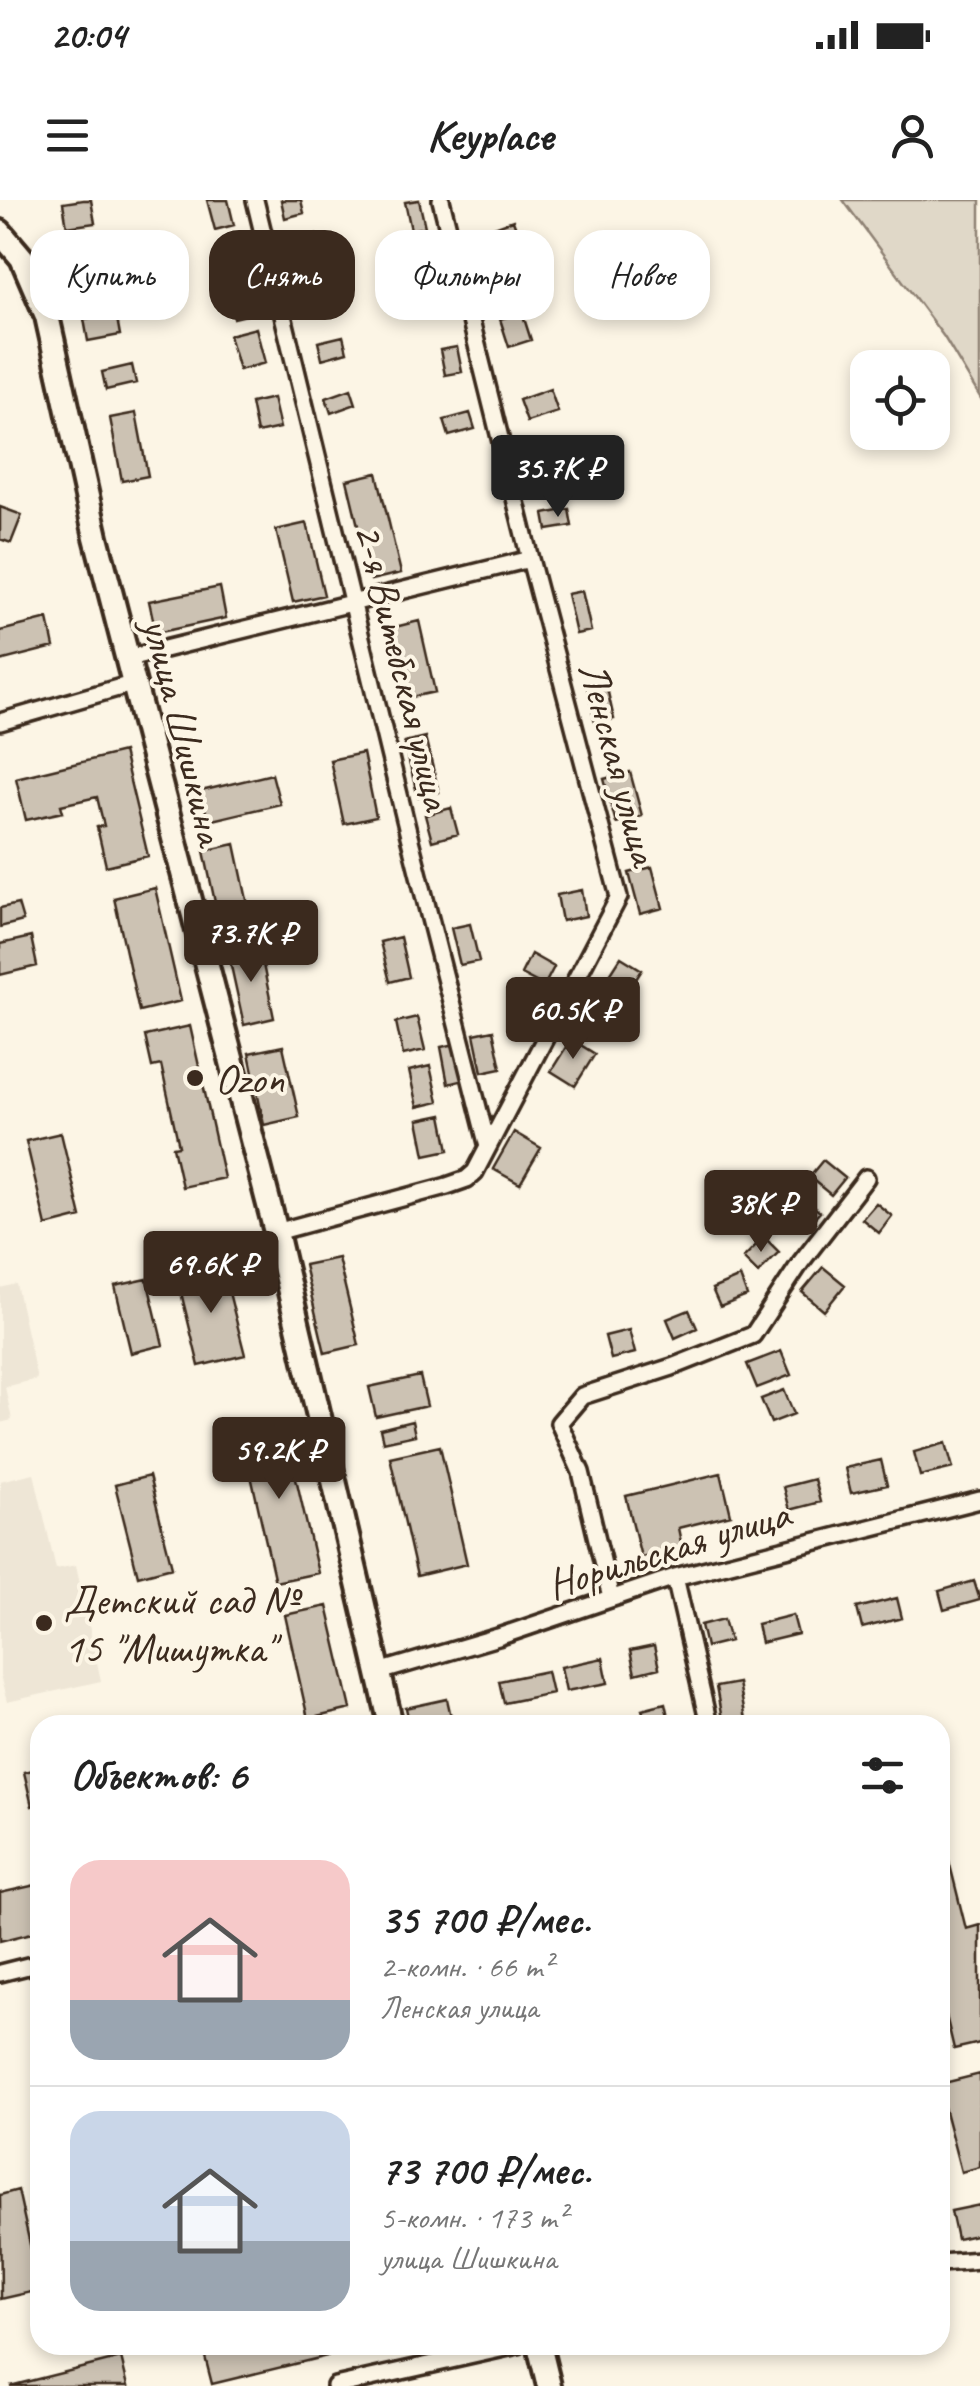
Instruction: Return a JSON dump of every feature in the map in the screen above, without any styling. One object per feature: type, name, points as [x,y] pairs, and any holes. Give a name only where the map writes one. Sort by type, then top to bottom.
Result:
[{"type":"main road","name":"улица Шишкина","points":[[0,232],[22,258],[47,316],[96,537],[276,1232],[389,1715]]},
{"type":"main road","points":[[541,2355],[549,2386]]},
{"type":"street","name":"2-я Витебская улица","points":[[255,200],[488,1147]]},
{"type":"street","name":"Ленская улица","points":[[276,1232],[456,1183],[474,1172],[619,897],[530,559],[442,200]]},
{"type":"street","points":[[128,658],[530,559]]},
{"type":"street","points":[[0,722],[134,683]]},
{"type":"street","points":[[611,1598],[581,1472],[560,1423],[582,1396],[754,1335],[801,1262],[866,1178]]},
{"type":"street","name":"Норильская улица","points":[[378,1672],[498,1638],[675,1577],[980,1500]]},
{"type":"street","points":[[675,1577],[707,1715]]},
{"type":"street","points":[[0,1973],[30,1966]]},
{"type":"street","points":[[950,2262],[980,2260]]},
{"type":"street","points":[[335,2386],[473,2355]]},
{"type":"shaded area","points":[[843,200],[980,200],[980,397],[944,337]]},
{"type":"shaded area","points":[[16,1284],[37,1379],[5,1387],[12,1420],[0,1423],[0,1288]]},
{"type":"shaded area","name":"Детский сад № 15 \"Мишутка\"","points":[[34,1473],[56,1569],[76,1565],[101,1681],[7,1702],[0,1676],[0,1481]]},
{"type":"building","points":[[91,200],[95,223],[67,227],[63,203]]},
{"type":"building","points":[[207,200],[228,200],[234,225],[215,230]]},
{"type":"building","points":[[281,200],[301,200],[304,213],[285,218]]},
{"type":"building","points":[[419,200],[425,227],[411,230],[405,202]]},
{"type":"building","points":[[513,220],[517,230],[486,230]]},
{"type":"building","points":[[84,320],[117,320],[120,335],[88,341]]},
{"type":"building","points":[[500,320],[525,320],[531,340],[509,347]]},
{"type":"building","points":[[256,328],[265,363],[239,370],[229,335]]},
{"type":"building","points":[[343,336],[347,352],[322,359],[318,342]]},
{"type":"building","points":[[457,347],[462,372],[445,375],[440,350]]},
{"type":"building","points":[[132,365],[136,383],[106,390],[102,372]]},
{"type":"building","points":[[351,389],[356,404],[331,413],[326,398]]},
{"type":"building","points":[[550,389],[558,412],[527,422],[519,400]]},
{"type":"building","points":[[273,398],[280,428],[257,433],[251,403]]},
{"type":"building","points":[[136,413],[148,476],[122,481],[110,418]]},
{"type":"building","points":[[470,413],[475,429],[449,436],[444,420]]},
{"type":"building","points":[[563,454],[566,469],[538,474],[536,459]]},
{"type":"building","points":[[377,473],[401,573],[371,580],[347,480]]},
{"type":"building","points":[[0,507],[22,515],[11,543],[0,539]]},
{"type":"building","points":[[569,509],[572,526],[547,530],[544,514]]},
{"type":"building","points":[[307,523],[324,595],[293,602],[276,530]]},
{"type":"building","points":[[220,587],[226,618],[156,633],[149,601]]},
{"type":"building","points":[[582,591],[591,631],[576,634],[567,594]]},
{"type":"building","points":[[48,619],[54,647],[0,661],[0,631]]},
{"type":"building","points":[[419,621],[435,692],[407,698],[391,628]]},
{"type":"building","points":[[605,679],[614,719],[595,723],[586,683]]},
{"type":"building","points":[[425,737],[439,792],[418,797],[404,742]]},
{"type":"building","points":[[123,752],[148,856],[106,866],[97,827],[104,826],[97,797],[61,805],[63,812],[26,820],[16,778]]},
{"type":"building","points":[[363,753],[376,817],[344,824],[330,760]]},
{"type":"building","points":[[630,772],[642,816],[616,823],[604,779]]},
{"type":"building","points":[[272,774],[280,804],[208,821],[201,791]]},
{"type":"building","points":[[451,808],[458,834],[432,841],[425,815]]},
{"type":"building","points":[[235,844],[250,914],[219,921],[204,851]]},
{"type":"building","points":[[652,867],[663,908],[640,914],[629,873]]},
{"type":"building","points":[[155,888],[181,1001],[139,1011],[114,898]]},
{"type":"building","points":[[582,890],[586,916],[562,921],[557,895]]},
{"type":"building","points":[[18,904],[23,921],[0,927],[0,908]]},
{"type":"building","points":[[470,924],[479,961],[460,965],[451,928]]},
{"type":"building","points":[[31,937],[37,966],[0,975],[0,944]]},
{"type":"building","points":[[400,937],[409,977],[390,982],[380,942]]},
{"type":"building","points":[[259,945],[274,1018],[244,1025],[228,952]]},
{"type":"building","points":[[531,954],[554,967],[544,986],[521,974]]},
{"type":"building","points":[[621,957],[642,970],[622,1001],[601,988]]},
{"type":"building","points":[[417,1017],[425,1050],[403,1055],[396,1022]]},
{"type":"building","points":[[190,1026],[224,1178],[182,1187],[173,1147],[179,1146],[161,1065],[152,1067],[145,1036]]},
{"type":"building","points":[[493,1030],[501,1068],[482,1072],[474,1034]]},
{"type":"building","points":[[571,1039],[595,1054],[575,1086],[551,1071]]},
{"type":"building","points":[[456,1044],[464,1080],[448,1084],[441,1047]]},
{"type":"building","points":[[283,1046],[299,1117],[264,1125],[249,1053]]},
{"type":"building","points":[[430,1066],[438,1102],[417,1107],[409,1071]]},
{"type":"building","points":[[442,1115],[449,1150],[425,1155],[418,1120]]},
{"type":"building","points":[[514,1132],[541,1148],[520,1184],[493,1169]]},
{"type":"building","points":[[61,1133],[81,1217],[46,1226],[26,1141]]},
{"type":"building","points":[[823,1160],[845,1178],[831,1195],[809,1177]]},
{"type":"building","points":[[797,1193],[820,1212],[806,1227],[784,1208]]},
{"type":"building","points":[[876,1203],[892,1216],[879,1233],[862,1219]]},
{"type":"building","points":[[764,1237],[779,1252],[758,1273],[743,1258]]},
{"type":"building","points":[[338,1258],[359,1345],[325,1353],[304,1265]]},
{"type":"building","points":[[222,1265],[245,1355],[199,1366],[177,1276]]},
{"type":"building","points":[[823,1267],[845,1285],[824,1311],[802,1292]]},
{"type":"building","points":[[740,1277],[747,1296],[720,1307],[712,1289]]},
{"type":"building","points":[[147,1279],[163,1345],[131,1353],[115,1286]]},
{"type":"building","points":[[689,1310],[697,1328],[675,1338],[667,1319]]},
{"type":"building","points":[[629,1330],[635,1353],[611,1359],[605,1336]]},
{"type":"building","points":[[781,1351],[791,1375],[757,1388],[747,1364]]},
{"type":"building","points":[[420,1376],[427,1406],[376,1417],[369,1387]]},
{"type":"building","points":[[784,1390],[794,1414],[771,1423],[761,1399]]},
{"type":"building","points":[[412,1421],[415,1435],[383,1442],[380,1429]]},
{"type":"building","points":[[283,1422],[318,1573],[275,1582],[241,1431]]},
{"type":"building","points":[[946,1443],[953,1468],[920,1476],[914,1452]]},
{"type":"building","points":[[440,1446],[467,1564],[417,1576],[390,1457]]},
{"type":"building","points":[[881,1460],[887,1485],[851,1493],[845,1468]]},
{"type":"building","points":[[721,1473],[731,1515],[678,1528],[682,1547],[641,1557],[626,1496]]},
{"type":"building","points":[[149,1476],[172,1567],[138,1576],[115,1485]]},
{"type":"building","points":[[814,1479],[820,1502],[789,1510],[783,1487]]},
{"type":"building","points":[[974,1581],[980,1600],[944,1610],[939,1591]]},
{"type":"building","points":[[897,1598],[902,1618],[862,1628],[857,1608]]},
{"type":"building","points":[[327,1606],[351,1709],[307,1715],[285,1615]]},
{"type":"building","points":[[793,1615],[798,1634],[761,1643],[757,1624]]},
{"type":"building","points":[[724,1619],[730,1641],[706,1647],[701,1625]]},
{"type":"building","points":[[654,1646],[659,1668],[635,1674],[630,1651]]},
{"type":"building","points":[[603,1658],[608,1683],[566,1691],[561,1667]]},
{"type":"building","points":[[547,1671],[552,1693],[504,1703],[499,1681]]},
{"type":"building","points":[[738,1683],[744,1715],[721,1715],[716,1687]]},
{"type":"building","points":[[447,1699],[451,1715],[408,1715],[406,1708]]},
{"type":"building","points":[[665,1703],[668,1715],[644,1715],[642,1709]]},
{"type":"building","points":[[30,1770],[30,1798],[24,1772]]},
{"type":"building","points":[[950,1865],[966,1929],[980,1925],[980,2043],[954,2049],[950,2032]]},
{"type":"building","points":[[30,1886],[30,1934],[0,1941],[0,1893]]},
{"type":"building","points":[[980,2074],[980,2167],[961,2172],[950,2130],[950,2082]]},
{"type":"building","points":[[18,2190],[30,2245],[30,2292],[1,2299],[0,2195]]},
{"type":"building","points":[[980,2205],[980,2234],[957,2239],[951,2211]]},
{"type":"building","points":[[205,2355],[331,2355],[212,2384]]},
{"type":"building","points":[[121,2358],[128,2386],[10,2386]]},
{"type":"place","name":"Ozon","points":[[195,1078]]},
{"type":"place","name":"Детский сад № 15 \"Мишутка\"","points":[[44,1623]]}]
